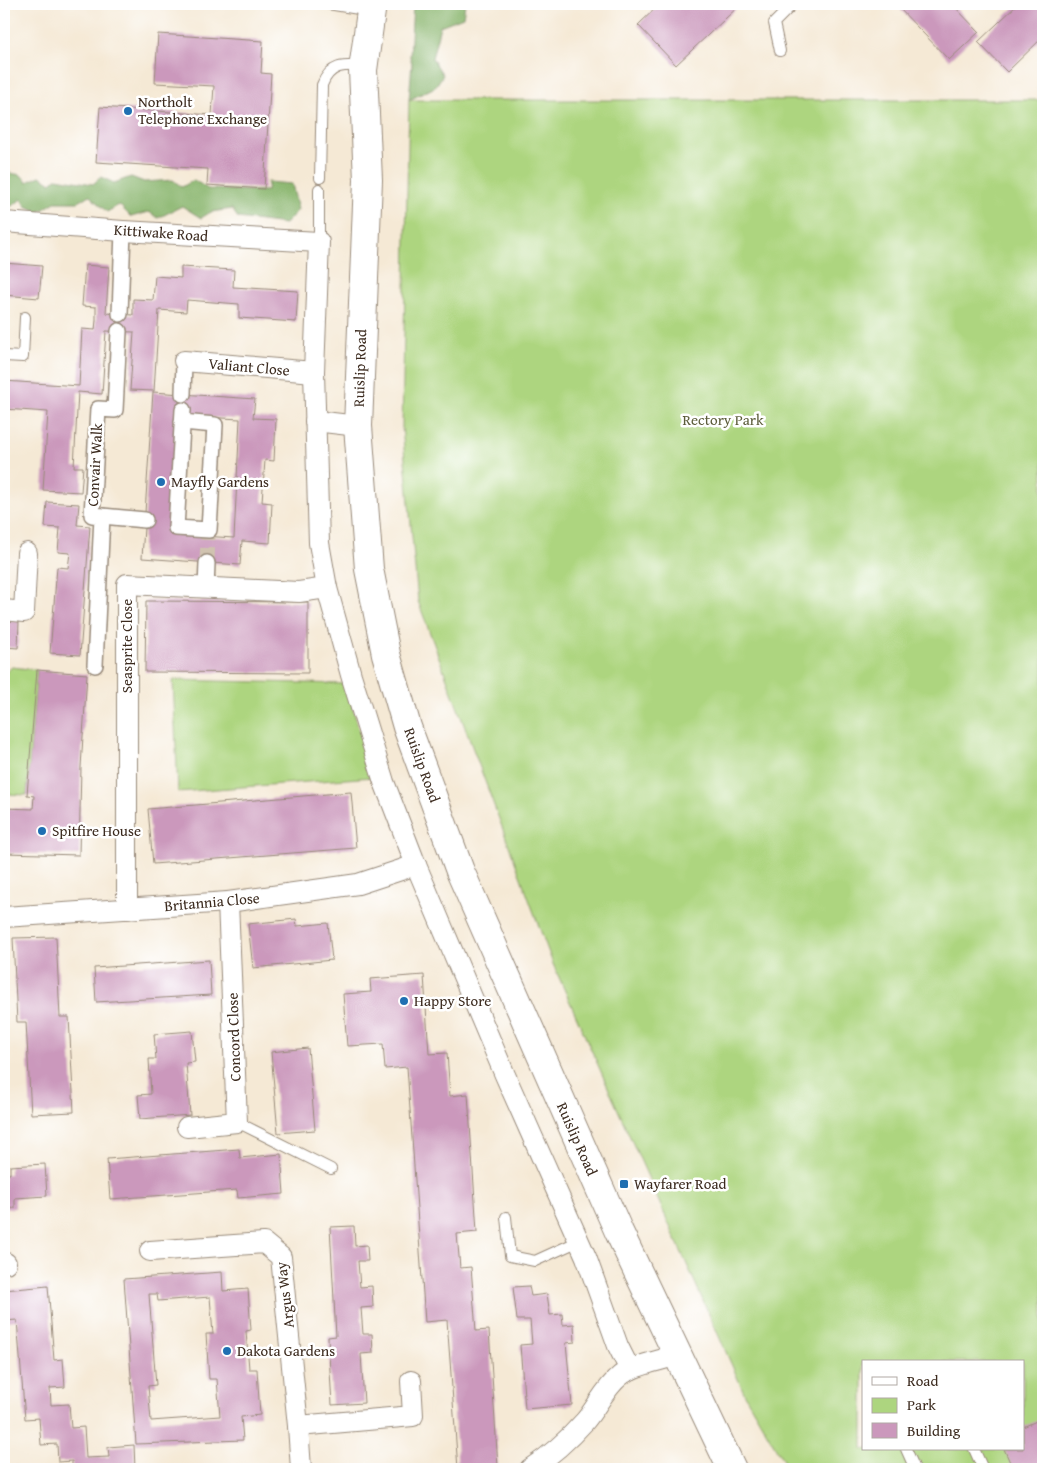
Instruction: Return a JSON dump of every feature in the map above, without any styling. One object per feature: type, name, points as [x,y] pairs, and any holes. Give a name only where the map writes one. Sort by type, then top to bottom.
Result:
[{"type":"main road","name":"Ruislip Road","points":[[372,8],[363,81],[368,180],[358,426],[369,569],[386,654],[407,726],[460,871],[619,1232],[732,1469]]},
{"type":"street","name":"Kittiwake Road","points":[[4,222],[319,242]]},
{"type":"street","points":[[120,314],[123,231]]},
{"type":"street","points":[[319,242],[314,372],[315,421],[319,543],[327,588],[384,782],[416,865],[505,1076],[579,1241],[618,1346],[630,1370]]},
{"type":"street","name":"Convair Walk","points":[[119,331],[115,410],[98,409],[92,516],[145,520]]},
{"type":"street","points":[[183,394],[184,361]]},
{"type":"street","name":"Valiant Close","points":[[184,361],[314,372]]},
{"type":"street","points":[[183,416],[215,425],[209,533],[176,528],[183,416]]},
{"type":"street","points":[[315,421],[358,426]]},
{"type":"street","name":"Convair Walk","points":[[94,665],[102,516]]},
{"type":"street","points":[[4,610],[24,612],[28,553]]},
{"type":"street","points":[[206,588],[207,563]]},
{"type":"street","name":"Seasprite Close","points":[[127,909],[127,584],[299,592],[327,588]]},
{"type":"street","name":"Britannia Close","points":[[4,918],[228,902],[358,884],[416,865]]},
{"type":"street","name":"Concord Close","points":[[228,902],[237,1122]]},
{"type":"street","points":[[187,1126],[237,1122]]},
{"type":"street","name":"Argus Way","points":[[150,1251],[264,1243],[282,1257],[301,1469]]},
{"type":"street","points":[[530,1469],[545,1459],[585,1421],[620,1376],[630,1370],[677,1355]]},
{"type":"street","points":[[298,1426],[413,1416],[412,1382]]},
{"type":"lane","points":[[328,4],[372,8]]},
{"type":"lane","points":[[780,51],[774,23],[793,4]]},
{"type":"lane","points":[[320,178],[322,85],[325,78],[339,66],[364,66]]},
{"type":"lane","points":[[319,189],[319,242]]},
{"type":"lane","points":[[4,356],[23,357],[25,317]]},
{"type":"lane","points":[[237,1122],[331,1169]]},
{"type":"lane","points":[[506,1217],[510,1256],[535,1261],[579,1241]]},
{"type":"lane","points":[[906,1450],[915,1469]]},
{"type":"lane","points":[[974,1450],[983,1469]]},
{"type":"green space","points":[[413,4],[465,4],[463,17],[440,26],[432,58],[443,75],[435,87],[409,100],[412,63],[410,57]]},
{"type":"green space","name":"Rectory Park","points":[[409,100],[1043,100],[1043,1469],[788,1469],[746,1397],[553,964],[418,601],[402,427]]},
{"type":"green space","points":[[4,172],[21,175],[27,182],[40,176],[51,183],[56,178],[93,184],[101,177],[114,183],[131,177],[144,182],[173,180],[182,187],[194,180],[208,189],[267,191],[268,182],[292,184],[298,210],[285,224],[238,218],[232,209],[211,212],[201,218],[182,206],[158,218],[149,212],[131,217],[119,205],[107,212],[89,195],[78,202],[55,202],[39,212],[26,206],[22,199],[10,207],[4,205]]},
{"type":"green space","points":[[12,667],[37,670],[27,795],[4,794],[4,674]]},
{"type":"green space","points":[[173,680],[346,684],[372,777],[178,792]]},
{"type":"building","points":[[660,4],[741,4],[676,65],[638,25]]},
{"type":"building","points":[[895,4],[952,4],[979,32],[949,60]]},
{"type":"building","points":[[1018,4],[1043,4],[1043,37],[1007,72],[978,42]]},
{"type":"building","name":"Northolt Telephone Exchange","points":[[158,34],[263,41],[261,73],[271,74],[264,189],[207,185],[208,169],[96,162],[100,107],[212,115],[214,86],[155,83]]},
{"type":"building","points":[[4,263],[42,266],[39,298],[4,295]]},
{"type":"building","points":[[85,265],[109,267],[106,313],[133,315],[133,299],[153,300],[155,276],[181,278],[181,267],[234,270],[233,287],[298,291],[296,322],[239,318],[239,304],[187,300],[186,312],[159,310],[154,391],[130,390],[134,332],[106,331],[102,394],[78,392],[74,467],[83,467],[81,492],[43,490],[48,412],[4,409],[4,381],[79,386],[82,329],[95,330],[96,320],[96,307],[82,306]]},
{"type":"building","name":"Mayfly Gardens","points":[[153,392],[255,399],[253,418],[276,419],[274,461],[265,460],[262,502],[272,503],[270,543],[242,541],[240,565],[142,558]],"holes":[[[178,409],[187,416],[240,419],[234,538],[171,534]]]},
{"type":"building","points":[[47,502],[79,504],[77,525],[90,526],[80,655],[50,653],[57,567],[68,568],[70,553],[58,552],[60,528],[45,527]]},
{"type":"building","points":[[146,601],[308,602],[308,673],[145,672]]},
{"type":"building","points":[[4,619],[19,621],[18,648],[4,647]]},
{"type":"building","points":[[37,670],[87,674],[81,767],[79,855],[4,853],[4,808],[33,809],[34,796],[27,795]]},
{"type":"building","points":[[351,792],[356,848],[153,864],[148,809]]},
{"type":"building","points":[[296,919],[297,926],[328,923],[332,960],[253,968],[248,924]]},
{"type":"building","points":[[56,937],[60,1017],[69,1017],[74,1112],[31,1114],[26,1022],[17,1022],[13,938]]},
{"type":"building","points":[[209,960],[211,995],[96,1002],[94,968]]},
{"type":"building","points":[[424,975],[429,1054],[447,1053],[450,1096],[468,1094],[477,1232],[457,1234],[460,1268],[471,1267],[476,1331],[489,1330],[498,1467],[458,1469],[447,1320],[425,1322],[407,1067],[385,1069],[383,1044],[347,1046],[343,994],[371,992],[370,979]]},
{"type":"building","points":[[192,1031],[195,1062],[186,1063],[190,1115],[140,1119],[138,1095],[151,1094],[149,1059],[156,1059],[154,1034]]},
{"type":"building","points":[[308,1048],[315,1130],[278,1133],[271,1052]]},
{"type":"building","points":[[239,1149],[240,1158],[281,1154],[284,1194],[238,1198],[237,1190],[110,1199],[107,1159]]},
{"type":"building","points":[[45,1164],[47,1196],[15,1198],[15,1208],[4,1209],[4,1174],[10,1174],[10,1166]]},
{"type":"building","points":[[354,1226],[355,1246],[367,1245],[368,1261],[358,1261],[360,1287],[372,1286],[373,1307],[361,1308],[363,1334],[372,1334],[373,1353],[361,1354],[364,1403],[332,1405],[328,1337],[336,1336],[330,1227]]},
{"type":"building","name":"Dakota Gardens","points":[[222,1272],[223,1291],[248,1289],[251,1330],[246,1331],[249,1369],[257,1369],[260,1415],[241,1417],[243,1440],[136,1444],[124,1279]],"holes":[[[149,1294],[157,1294],[158,1301],[210,1297],[213,1334],[206,1334],[209,1379],[217,1379],[220,1416],[151,1421],[148,1386],[156,1385]]]},
{"type":"building","points":[[48,1286],[54,1360],[63,1359],[65,1387],[50,1388],[51,1405],[69,1404],[71,1428],[84,1427],[86,1458],[109,1457],[108,1447],[134,1445],[135,1469],[72,1469],[72,1461],[58,1462],[57,1444],[41,1445],[39,1418],[25,1419],[17,1320],[4,1321],[4,1290]]},
{"type":"building","points":[[529,1286],[531,1296],[547,1294],[550,1315],[562,1314],[563,1325],[574,1324],[575,1342],[566,1343],[572,1405],[525,1409],[520,1345],[532,1344],[530,1320],[517,1320],[513,1287]]},
{"type":"building","points":[[1043,1418],[1043,1469],[1013,1469],[1004,1450],[1024,1450],[1024,1427]]},
{"type":"tunnel","points":[[207,563],[208,537]]},
{"type":"place","name":"Northolt Telephone Exchange","points":[[128,111]]},
{"type":"place","name":"Mayfly Gardens","points":[[161,482]]},
{"type":"place","name":"Spitfire House","points":[[42,831]]},
{"type":"place","name":"Happy Store","points":[[404,1001]]},
{"type":"place","name":"Wayfarer Road","points":[[624,1184]]},
{"type":"place","name":"Dakota Gardens","points":[[227,1351]]}]
